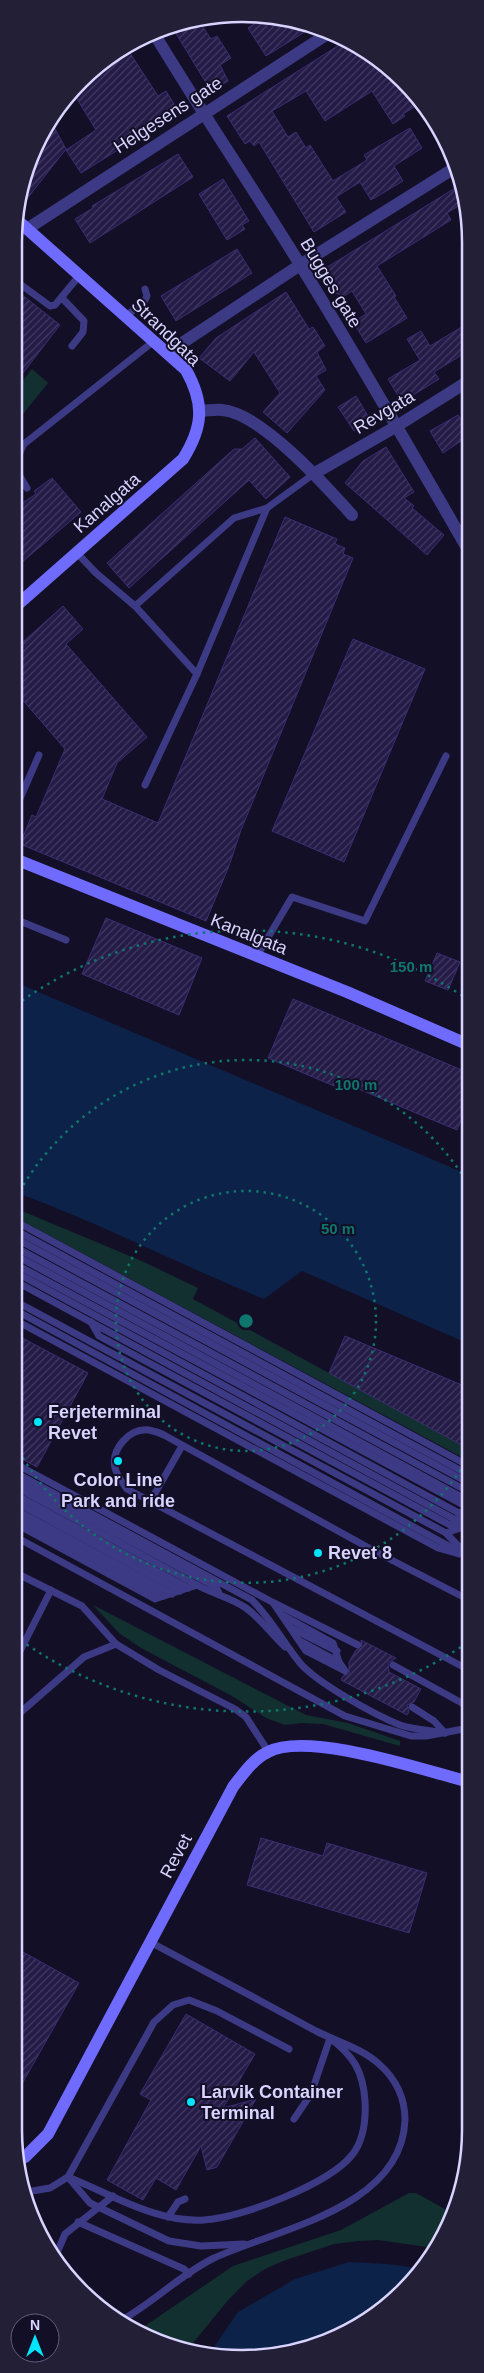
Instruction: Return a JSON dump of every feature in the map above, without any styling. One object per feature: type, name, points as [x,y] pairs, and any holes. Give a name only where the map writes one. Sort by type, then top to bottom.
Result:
[{"type":"main road","name":"Strandgata","points":[[23,225],[186,370],[197,394],[199,411]]},
{"type":"main road","name":"Kanalgata","points":[[22,601],[183,459],[197,434],[199,411]]},
{"type":"main road","name":"Kanalgata","points":[[22,862],[347,992],[462,1042]]},
{"type":"main road","name":"Revet","points":[[24,2156],[37,2147],[48,2134],[233,1787],[251,1764],[268,1751],[294,1745],[334,1748],[462,1780]]},
{"type":"street","name":"Helgesens gate","points":[[27,228],[322,37]]},
{"type":"street","name":"Bugges gate","points":[[158,39],[202,114],[300,264],[462,539]]},
{"type":"street","points":[[167,353],[300,264],[450,171]]},
{"type":"street","name":"Revgata","points":[[315,473],[397,426],[462,385]]},
{"type":"street","points":[[199,411],[224,410],[250,419],[315,473],[352,515]]},
{"type":"lane","points":[[22,285],[50,306],[55,306],[79,276]]},
{"type":"lane","points":[[126,316],[144,302],[147,296],[145,289]]},
{"type":"lane","points":[[62,298],[84,321],[83,332],[72,346]]},
{"type":"lane","points":[[22,448],[24,444],[154,342]]},
{"type":"lane","points":[[135,606],[234,518],[267,508],[315,473]]},
{"type":"lane","points":[[22,480],[27,488]]},
{"type":"lane","points":[[145,785],[197,674],[267,508]]},
{"type":"lane","points":[[77,553],[96,573],[135,606],[197,674]]},
{"type":"lane","points":[[22,794],[39,755]]},
{"type":"lane","points":[[257,956],[292,897],[365,921],[446,756]]},
{"type":"lane","points":[[22,922],[66,940]]},
{"type":"lane","points":[[22,1225],[462,1462]]},
{"type":"lane","points":[[22,1234],[462,1471]]},
{"type":"lane","points":[[22,1242],[462,1479]]},
{"type":"lane","points":[[22,1251],[462,1488]]},
{"type":"lane","points":[[22,1259],[462,1497]]},
{"type":"lane","points":[[22,1268],[462,1504]]},
{"type":"lane","points":[[22,1276],[449,1507],[462,1512]]},
{"type":"lane","points":[[22,1286],[454,1519],[462,1521]]},
{"type":"lane","points":[[22,1305],[446,1533],[462,1550]]},
{"type":"lane","points":[[22,1314],[462,1553]]},
{"type":"lane","points":[[91,1322],[98,1336],[450,1525],[462,1523]]},
{"type":"lane","points":[[22,1324],[438,1548],[462,1555]]},
{"type":"lane","points":[[83,1338],[98,1336]]},
{"type":"lane","points":[[462,1596],[164,1435],[149,1430],[136,1432],[122,1440],[116,1451],[114,1467],[118,1478],[127,1489],[462,1666]]},
{"type":"lane","points":[[150,1502],[182,1446]]},
{"type":"lane","points":[[22,1467],[272,1602],[358,1646]]},
{"type":"lane","points":[[22,1476],[252,1600],[270,1619],[301,1664]]},
{"type":"lane","points":[[22,1483],[216,1587],[219,1593]]},
{"type":"lane","points":[[22,1490],[212,1593],[219,1593],[248,1610],[310,1673],[339,1693],[401,1725],[445,1733]]},
{"type":"lane","points":[[22,1498],[188,1588]]},
{"type":"lane","points":[[22,1505],[180,1591]]},
{"type":"lane","points":[[22,1513],[172,1594]]},
{"type":"lane","points":[[22,1520],[163,1596]]},
{"type":"lane","points":[[446,1533],[462,1525]]},
{"type":"lane","points":[[22,1528],[155,1599],[197,1585]]},
{"type":"lane","points":[[22,1540],[346,1716],[411,1736],[426,1736],[462,1729]]},
{"type":"lane","points":[[22,1576],[82,1606],[116,1644],[159,1670],[235,1709],[246,1718],[268,1751]]},
{"type":"lane","points":[[22,1646],[51,1590]]},
{"type":"lane","points":[[272,1602],[306,1651],[345,1671],[339,1662],[333,1643],[282,1615]]},
{"type":"lane","points":[[290,1628],[337,1651]]},
{"type":"lane","points":[[299,1640],[339,1662]]},
{"type":"lane","points":[[22,1711],[84,1657],[116,1644]]},
{"type":"lane","points":[[393,1665],[462,1703]]},
{"type":"lane","points":[[412,1707],[434,1721],[445,1733]]},
{"type":"lane","points":[[126,2318],[139,2311],[213,2258],[342,2207],[369,2188],[388,2169],[398,2151],[404,2132],[405,2113],[402,2096],[394,2080],[364,2052],[330,2038],[150,1942]]},
{"type":"lane","points":[[31,2191],[50,2188],[68,2177],[154,2022],[173,2005],[189,2000],[210,2008],[289,2050]]},
{"type":"lane","points":[[294,2119],[311,2094],[330,2038]]},
{"type":"lane","points":[[68,2177],[151,2213],[168,2217],[204,2220],[254,2208],[307,2187],[335,2172],[352,2155],[362,2138],[365,2122],[364,2086],[358,2069],[348,2052],[330,2038]]},
{"type":"lane","points":[[68,2177],[90,2203],[169,2241],[201,2246],[251,2243]]},
{"type":"lane","points":[[58,2251],[64,2234],[113,2196]]},
{"type":"lane","points":[[168,2217],[178,2202],[185,2199]]},
{"type":"lane","points":[[78,2222],[184,2269],[189,2274]]},
{"type":"green space","points":[[32,369],[48,383],[22,415],[22,382]]},
{"type":"green space","points":[[22,1211],[144,1262],[198,1288],[193,1299],[462,1445],[462,1457],[22,1221]]},
{"type":"green space","points":[[93,1605],[306,1715],[348,1723],[400,1741],[400,1746],[323,1724],[301,1723],[285,1725],[266,1718],[232,1696],[141,1648],[119,1633]]},
{"type":"green space","points":[[409,2193],[416,2193],[447,2210],[428,2247],[378,2240],[334,2244],[265,2269],[247,2281],[229,2299],[192,2344],[171,2339],[143,2327],[233,2266],[341,2230]]},
{"type":"water","points":[[22,985],[462,1172],[462,1341],[302,1271],[264,1299],[22,1195]]},
{"type":"water","points":[[349,2262],[414,2267],[376,2305],[352,2321],[326,2334],[299,2343],[271,2349],[213,2349],[238,2312],[295,2279]]},
{"type":"building","points":[[256,23],[271,24],[305,32],[266,56],[248,28]]},
{"type":"building","points":[[202,26],[211,39],[217,36],[231,58],[220,65],[228,81],[211,91],[175,33]]},
{"type":"building","points":[[339,45],[376,68],[415,107],[403,114],[405,116],[393,124],[372,91],[325,121],[306,91],[272,111],[288,137],[296,132],[306,148],[310,145],[333,181],[367,160],[364,155],[410,128],[422,148],[394,166],[403,181],[371,200],[360,182],[336,197],[346,212],[314,232],[259,142],[254,146],[250,141],[245,144],[227,116]]},
{"type":"building","points":[[130,53],[158,96],[166,91],[179,112],[81,173],[66,150],[96,130],[76,98],[113,64]]},
{"type":"building","points":[[54,128],[66,149],[27,199],[39,158]]},
{"type":"building","points":[[178,154],[193,177],[90,243],[75,219],[93,208],[92,206]]},
{"type":"building","points":[[223,179],[249,221],[242,225],[245,229],[227,240],[199,194]]},
{"type":"building","points":[[455,188],[458,206],[447,213],[451,220],[377,266],[407,318],[366,343],[353,322],[366,314],[352,291],[341,298],[338,293],[336,294],[321,271]]},
{"type":"building","points":[[237,249],[252,273],[176,321],[161,296]]},
{"type":"building","points":[[286,292],[309,329],[313,327],[325,346],[317,352],[326,370],[316,376],[325,390],[287,433],[263,412],[280,393],[254,352],[230,381],[199,358],[216,338]]},
{"type":"building","points":[[22,295],[60,325],[22,374]]},
{"type":"building","points":[[462,327],[462,355],[434,372],[439,379],[402,402],[388,379],[420,360],[407,339],[421,331],[430,346]]},
{"type":"building","points":[[356,396],[371,421],[354,431],[338,407]]},
{"type":"building","points":[[458,415],[462,422],[462,440],[443,453],[430,431]]},
{"type":"building","points":[[255,438],[290,477],[266,499],[249,480],[129,588],[107,563],[234,449],[242,449]]},
{"type":"building","points":[[386,447],[414,492],[404,498],[414,506],[412,508],[444,535],[427,555],[345,483],[363,461]]},
{"type":"building","points":[[52,478],[81,512],[22,562],[22,503],[36,494],[34,491]]},
{"type":"building","points":[[285,517],[337,539],[335,544],[345,548],[343,554],[353,558],[241,830],[229,866],[206,921],[22,845],[22,839],[32,815],[36,817],[65,749],[22,699],[22,643],[63,606],[83,629],[66,644],[147,737],[117,763],[102,799],[158,823]]},
{"type":"building","points":[[353,639],[425,669],[344,862],[272,831]]},
{"type":"building","points":[[106,918],[202,958],[179,1015],[82,974]]},
{"type":"building","points":[[437,953],[460,962],[448,990],[425,981]]},
{"type":"building","points":[[293,999],[462,1070],[462,1118],[457,1130],[337,1080],[334,1086],[268,1058]]},
{"type":"building","points":[[345,1336],[462,1385],[462,1445],[329,1373]]},
{"type":"building","name":"Ferjeterminal Revet","points":[[22,1338],[88,1373],[37,1467],[22,1459]]},
{"type":"building","points":[[361,1640],[396,1658],[388,1663],[389,1672],[421,1689],[414,1702],[407,1705],[409,1712],[407,1715],[341,1680],[343,1676],[349,1674],[349,1662],[356,1650],[362,1648]]},
{"type":"building","points":[[261,1838],[323,1856],[327,1843],[427,1873],[409,1933],[247,1885]]},
{"type":"building","points":[[22,1951],[79,1983],[22,2084]]},
{"type":"building","name":"Larvik Container Terminal","points":[[186,2014],[255,2054],[223,2108],[256,2099],[217,2167],[207,2170],[201,2146],[176,2190],[156,2178],[143,2200],[107,2180],[151,2100],[140,2094]]},
{"type":"place","name":"Ferjeterminal Revet","points":[[38,1422]]},
{"type":"place","name":"Color Line Park and ride","points":[[118,1461]]},
{"type":"place","name":"Revet 8","points":[[318,1553]]},
{"type":"place","name":"Larvik Container Terminal","points":[[191,2102]]}]
